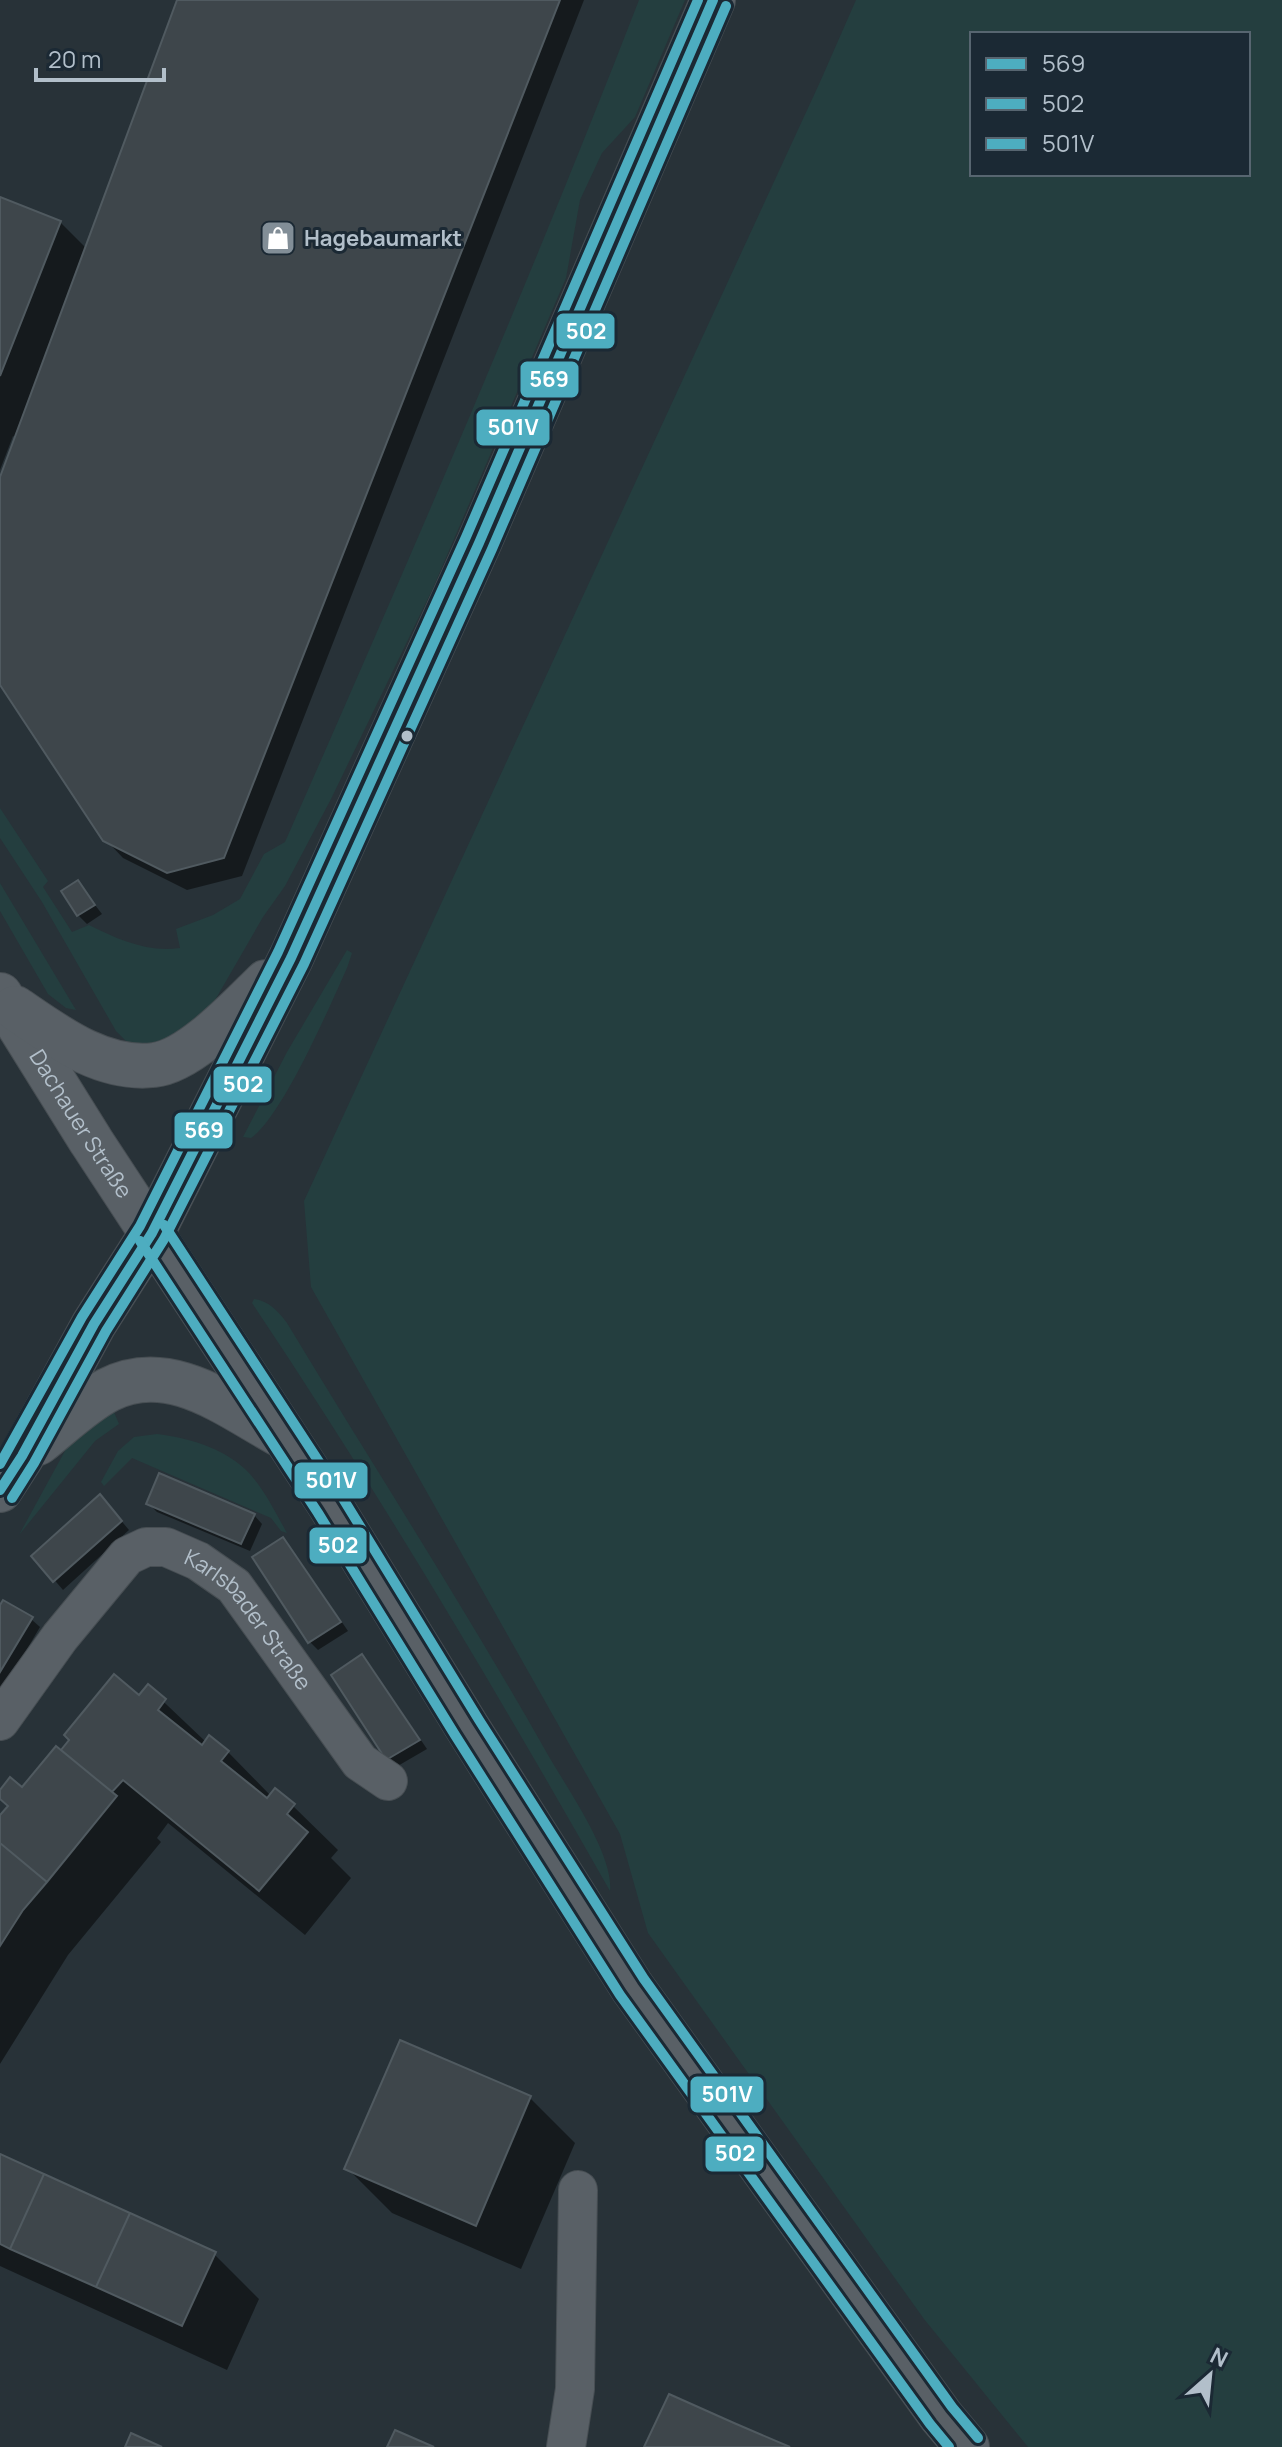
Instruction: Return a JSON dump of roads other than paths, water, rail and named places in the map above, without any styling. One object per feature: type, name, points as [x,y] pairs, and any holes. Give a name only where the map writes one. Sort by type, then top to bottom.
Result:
[{"type":"street","points":[[11,1473],[94,1324],[152,1233],[291,958],[479,543],[713,0]]},
{"type":"street","points":[[2,997],[50,1032],[95,1056],[124,1065],[156,1065],[184,1053],[202,1040],[291,958]]},
{"type":"street","name":"Dachauer Straße","points":[[2,997],[91,1141],[286,1438],[632,1987],[941,2416],[967,2447]]},
{"type":"street","points":[[11,1473],[86,1405],[109,1390],[140,1379],[170,1380],[192,1386],[286,1438]]},
{"type":"street","name":"Karlsbader Straße","points":[[0,1721],[60,1637],[127,1556],[146,1547],[166,1547],[198,1561],[234,1586],[360,1762],[388,1781]]},
{"type":"street","points":[[566,2447],[575,2389],[578,2190]]},
{"type":"place","name":"Hagebaumarkt","points":[[278,238]]}]
